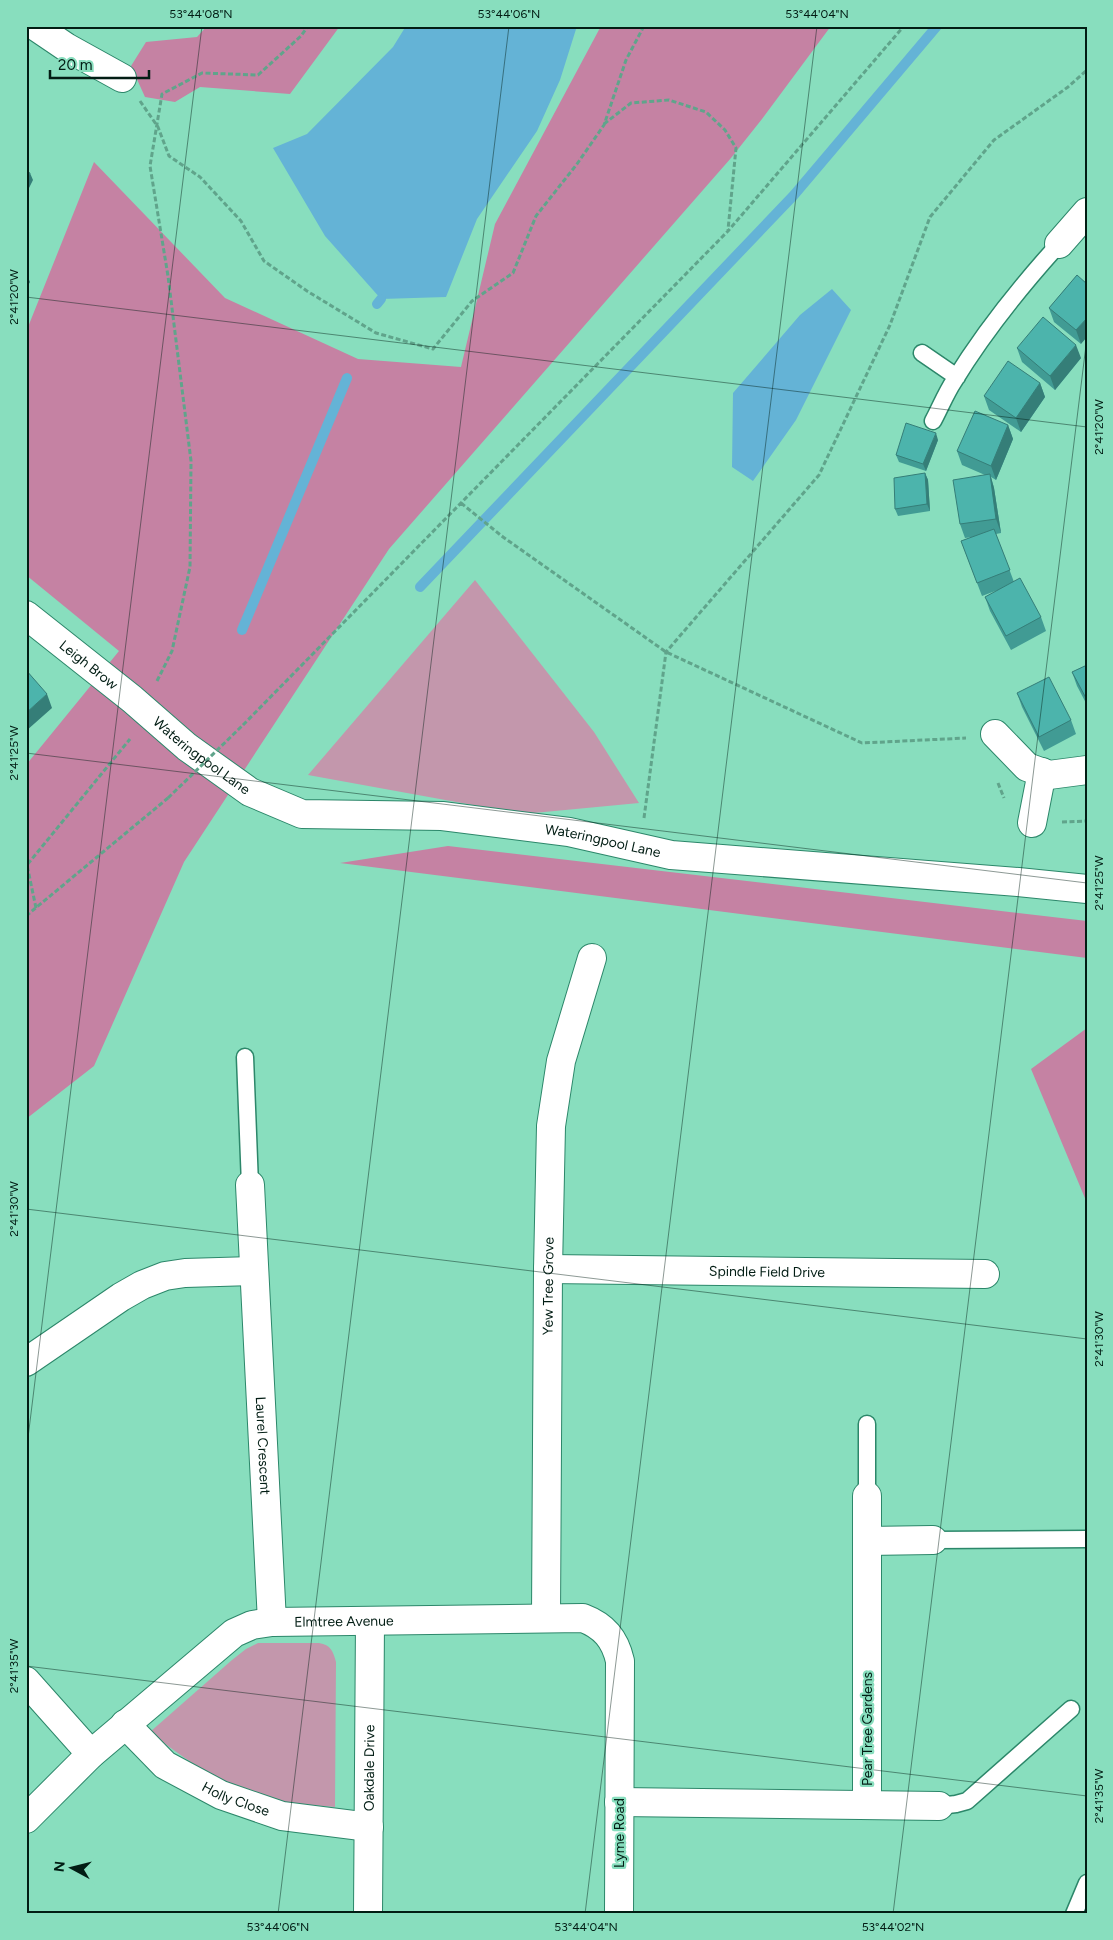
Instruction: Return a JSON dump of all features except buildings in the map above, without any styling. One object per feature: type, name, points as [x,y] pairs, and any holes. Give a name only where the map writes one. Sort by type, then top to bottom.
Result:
[{"type":"street","points":[[35,26],[66,47],[122,78]]},
{"type":"street","points":[[1059,244],[1087,212]]},
{"type":"street","name":"Leigh Brow","points":[[26,615],[141,707]]},
{"type":"street","name":"Wateringpool Lane","points":[[141,707],[187,747],[250,792],[302,814],[442,816],[569,832],[671,855],[1087,889]]},
{"type":"street","points":[[995,734],[1027,767],[1049,774],[1087,770]]},
{"type":"street","points":[[1032,823],[1042,772]]},
{"type":"street","name":"Yew Tree Grove","points":[[546,1618],[548,1269],[551,1126],[568,1034],[592,958]]},
{"type":"street","name":"Laurel Crescent","points":[[250,1185],[272,1622]]},
{"type":"street","name":"Spindle Field Drive","points":[[548,1269],[985,1274]]},
{"type":"street","points":[[26,1362],[121,1296],[142,1285],[165,1276],[185,1273],[253,1271]]},
{"type":"street","name":"Pear Tree Gardens","points":[[619,1802],[867,1804],[867,1496]]},
{"type":"street","points":[[867,1541],[933,1540]]},
{"type":"street","name":"Elmtree Avenue","points":[[26,1819],[91,1754],[234,1633],[252,1625],[272,1622],[583,1618],[595,1622],[613,1639],[620,1661],[619,1753]]},
{"type":"street","name":"Oakdale Drive","points":[[368,1914],[370,1620]]},
{"type":"street","points":[[26,1681],[91,1754]]},
{"type":"street","name":"Holly Close","points":[[125,1724],[165,1764],[221,1795],[282,1816],[369,1827]]},
{"type":"street","name":"Lyme Road","points":[[619,1753],[619,1914]]},
{"type":"street","points":[[867,1804],[939,1806]]},
{"type":"lane","points":[[933,421],[957,377],[1011,302],[1059,244]]},
{"type":"lane","points":[[922,353],[957,377]]},
{"type":"lane","points":[[245,1057],[250,1185]]},
{"type":"lane","points":[[867,1424],[867,1496]]},
{"type":"lane","points":[[933,1540],[1087,1539]]},
{"type":"lane","points":[[939,1806],[967,1801],[1071,1709]]},
{"type":"lane","points":[[1074,1914],[1087,1883]]},
{"type":"path","points":[[36,908],[27,866],[141,707],[158,680],[172,651],[190,568],[191,461],[168,276],[150,166],[162,94],[202,73],[258,75],[301,36],[308,26]]},
{"type":"path","points":[[122,78],[127,82],[158,127],[169,156],[200,177],[241,221],[264,261],[307,291],[376,333],[433,349],[472,301],[513,273],[536,216],[577,164],[604,125],[626,60],[644,26]]},
{"type":"path","points":[[26,916],[168,798],[243,726],[728,231],[904,26]]},
{"type":"path","points":[[640,848],[666,652],[819,475],[890,325],[930,217],[994,140],[1068,87],[1087,70]]},
{"type":"path","points":[[604,125],[631,103],[669,100],[706,112],[725,130],[736,148],[728,231]]},
{"type":"path","points":[[461,503],[502,537],[666,652],[862,743],[967,738]]},
{"type":"shaded area","points":[[207,26],[340,26],[290,94],[200,87],[175,102],[145,97],[131,66],[146,42],[197,37]]},
{"type":"shaded area","points":[[601,26],[831,26],[731,158],[389,549],[184,862],[94,1066],[26,1119],[26,765],[119,651],[26,575],[26,332],[94,162],[225,298],[358,359],[461,367],[495,224]]},
{"type":"shaded area","points":[[475,580],[594,732],[639,803],[523,814],[308,775]]},
{"type":"shaded area","points":[[448,846],[1087,921],[1087,958],[340,863]]},
{"type":"shaded area","points":[[1087,1028],[1087,1203],[1031,1069]]},
{"type":"shaded area","points":[[258,1643],[319,1643],[329,1647],[332,1652],[336,1662],[335,1807],[281,1801],[247,1792],[203,1770],[150,1732],[232,1660],[246,1649]]},
{"type":"water","points":[[406,26],[577,26],[560,80],[537,131],[477,219],[446,297],[381,299],[325,236],[273,148],[307,134],[393,47]]},
{"type":"water","points":[[832,289],[851,310],[796,420],[753,481],[732,467],[733,393],[800,315]]},
{"type":"waterway","points":[[420,587],[794,195],[937,26]]},
{"type":"waterway","points":[[377,304],[381,299]]},
{"type":"waterway","points":[[242,630],[347,378]]}]
